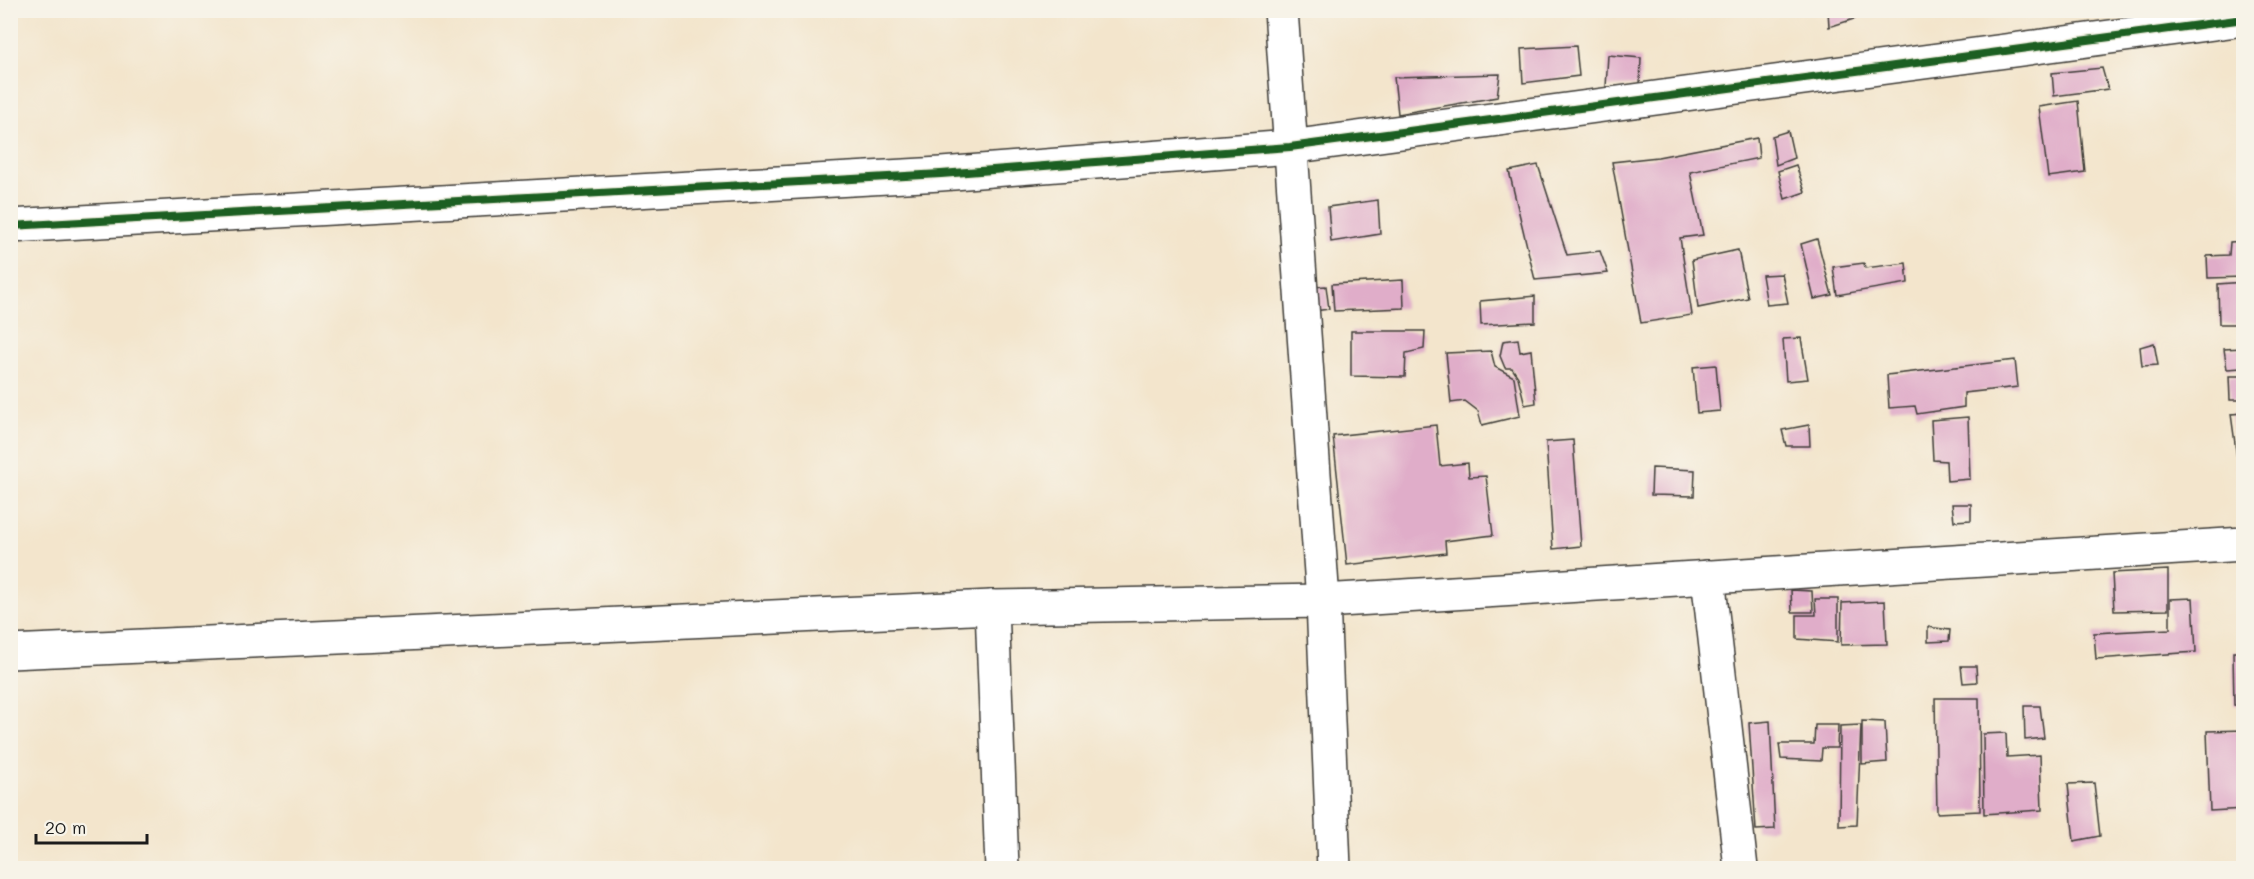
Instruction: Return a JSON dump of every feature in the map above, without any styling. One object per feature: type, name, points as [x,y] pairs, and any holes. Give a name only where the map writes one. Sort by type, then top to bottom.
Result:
[{"type":"street","points":[[1281,10],[1323,601],[1334,868]]},
{"type":"street","points":[[10,226],[941,174],[1290,147],[2244,19]]},
{"type":"street","points":[[10,652],[993,608],[1323,601],[2244,544]]},
{"type":"street","points":[[1708,577],[1741,868]]},
{"type":"street","points":[[993,608],[1002,868]]},
{"type":"building","points":[[1828,10],[1879,10],[1879,11],[1829,27]]},
{"type":"building","points":[[1576,46],[1579,76],[1523,83],[1521,49]]},
{"type":"building","points":[[1608,55],[1641,58],[1640,85],[1606,87]]},
{"type":"building","points":[[2102,68],[2108,89],[2054,96],[2052,73]]},
{"type":"building","points":[[1500,74],[1497,97],[1398,114],[1394,77]]},
{"type":"building","points":[[2078,101],[2085,172],[2048,177],[2039,107]]},
{"type":"building","points":[[1788,131],[1794,158],[1776,165],[1772,136]]},
{"type":"building","points":[[1757,138],[1759,158],[1690,172],[1703,235],[1680,238],[1692,315],[1641,323],[1612,162],[1658,157]]},
{"type":"building","points":[[1538,165],[1567,255],[1600,251],[1608,273],[1535,280],[1509,171]]},
{"type":"building","points":[[1796,165],[1805,192],[1785,199],[1778,171]]},
{"type":"building","points":[[1378,200],[1380,234],[1331,242],[1328,207]]},
{"type":"building","points":[[1817,239],[1832,295],[1814,299],[1801,244]]},
{"type":"building","points":[[2244,241],[2244,277],[2208,278],[2207,256],[2229,255],[2230,242]]},
{"type":"building","points":[[1738,250],[1748,298],[1698,308],[1692,260]]},
{"type":"building","points":[[1864,263],[1865,268],[1906,263],[1908,283],[1837,295],[1833,267]]},
{"type":"building","points":[[1782,274],[1788,303],[1767,305],[1762,275]]},
{"type":"building","points":[[1403,280],[1404,308],[1334,311],[1332,284]]},
{"type":"building","points":[[2244,282],[2244,324],[2219,324],[2218,284]]},
{"type":"building","points":[[1326,286],[1329,309],[1314,311],[1312,287]]},
{"type":"building","points":[[1535,296],[1535,322],[1481,325],[1480,301]]},
{"type":"building","points":[[1351,331],[1425,331],[1424,349],[1406,353],[1405,377],[1351,376]]},
{"type":"building","points":[[1801,338],[1808,379],[1786,381],[1783,339]]},
{"type":"building","points":[[1518,339],[1520,352],[1531,350],[1536,403],[1525,405],[1518,377],[1512,368],[1505,368],[1500,356],[1503,341]]},
{"type":"building","points":[[2154,343],[2158,365],[2142,366],[2140,347]]},
{"type":"building","points":[[2243,348],[2242,368],[2227,369],[2224,349]]},
{"type":"building","points":[[1491,351],[1495,367],[1514,377],[1520,416],[1482,425],[1478,411],[1465,401],[1451,403],[1446,353]]},
{"type":"building","points":[[2015,360],[2018,387],[1964,393],[1964,407],[1917,414],[1915,406],[1889,408],[1887,375]]},
{"type":"building","points":[[1716,365],[1720,411],[1697,413],[1693,367]]},
{"type":"building","points":[[2229,376],[2242,376],[2243,400],[2230,400]]},
{"type":"building","points":[[2244,413],[2244,458],[2237,458],[2231,414]]},
{"type":"building","points":[[1968,417],[1970,479],[1947,481],[1946,461],[1933,460],[1931,420]]},
{"type":"building","points":[[1436,425],[1440,466],[1468,463],[1469,477],[1486,476],[1493,535],[1445,541],[1446,553],[1347,565],[1333,436]]},
{"type":"building","points":[[1809,425],[1810,446],[1786,446],[1782,430]]},
{"type":"building","points":[[1573,440],[1581,546],[1553,549],[1546,442]]},
{"type":"building","points":[[2244,460],[2244,479],[2240,480],[2239,461]]},
{"type":"building","points":[[1652,468],[1695,470],[1694,496],[1651,495]]},
{"type":"building","points":[[1952,504],[1971,504],[1971,520],[1954,521]]},
{"type":"building","points":[[2168,570],[2168,610],[2114,611],[2112,573]]},
{"type":"building","points":[[1791,590],[1812,591],[1813,612],[1792,612]]},
{"type":"building","points":[[2193,598],[2196,652],[2096,659],[2094,633],[2170,629],[2170,599]]},
{"type":"building","points":[[1815,599],[1838,599],[1838,642],[1797,639],[1797,615],[1816,615]]},
{"type":"building","points":[[1885,601],[1887,644],[1841,645],[1842,603]]},
{"type":"building","points":[[1928,627],[1950,630],[1949,641],[1928,642]]},
{"type":"building","points":[[2233,652],[2244,652],[2244,706],[2234,705]]},
{"type":"building","points":[[1961,666],[1976,666],[1977,682],[1963,683]]},
{"type":"building","points":[[1935,698],[1979,698],[1980,811],[1937,813]]},
{"type":"building","points":[[2024,706],[2040,706],[2044,738],[2025,740]]},
{"type":"building","points":[[1770,721],[1775,829],[1756,830],[1749,723]]},
{"type":"building","points":[[1862,721],[1885,722],[1887,762],[1862,764]]},
{"type":"building","points":[[1815,725],[1838,725],[1837,748],[1822,748],[1821,761],[1781,759],[1779,744],[1814,744]]},
{"type":"building","points":[[1861,725],[1857,825],[1839,826],[1840,726]]},
{"type":"building","points":[[2244,730],[2244,809],[2210,811],[2207,731]]},
{"type":"building","points":[[2006,733],[2007,757],[2040,755],[2042,810],[1984,814],[1983,734]]},
{"type":"building","points":[[2094,783],[2100,836],[2074,841],[2068,784]]},
{"type":"cycle path","points":[[10,226],[941,174],[1290,147],[2244,19]]}]
